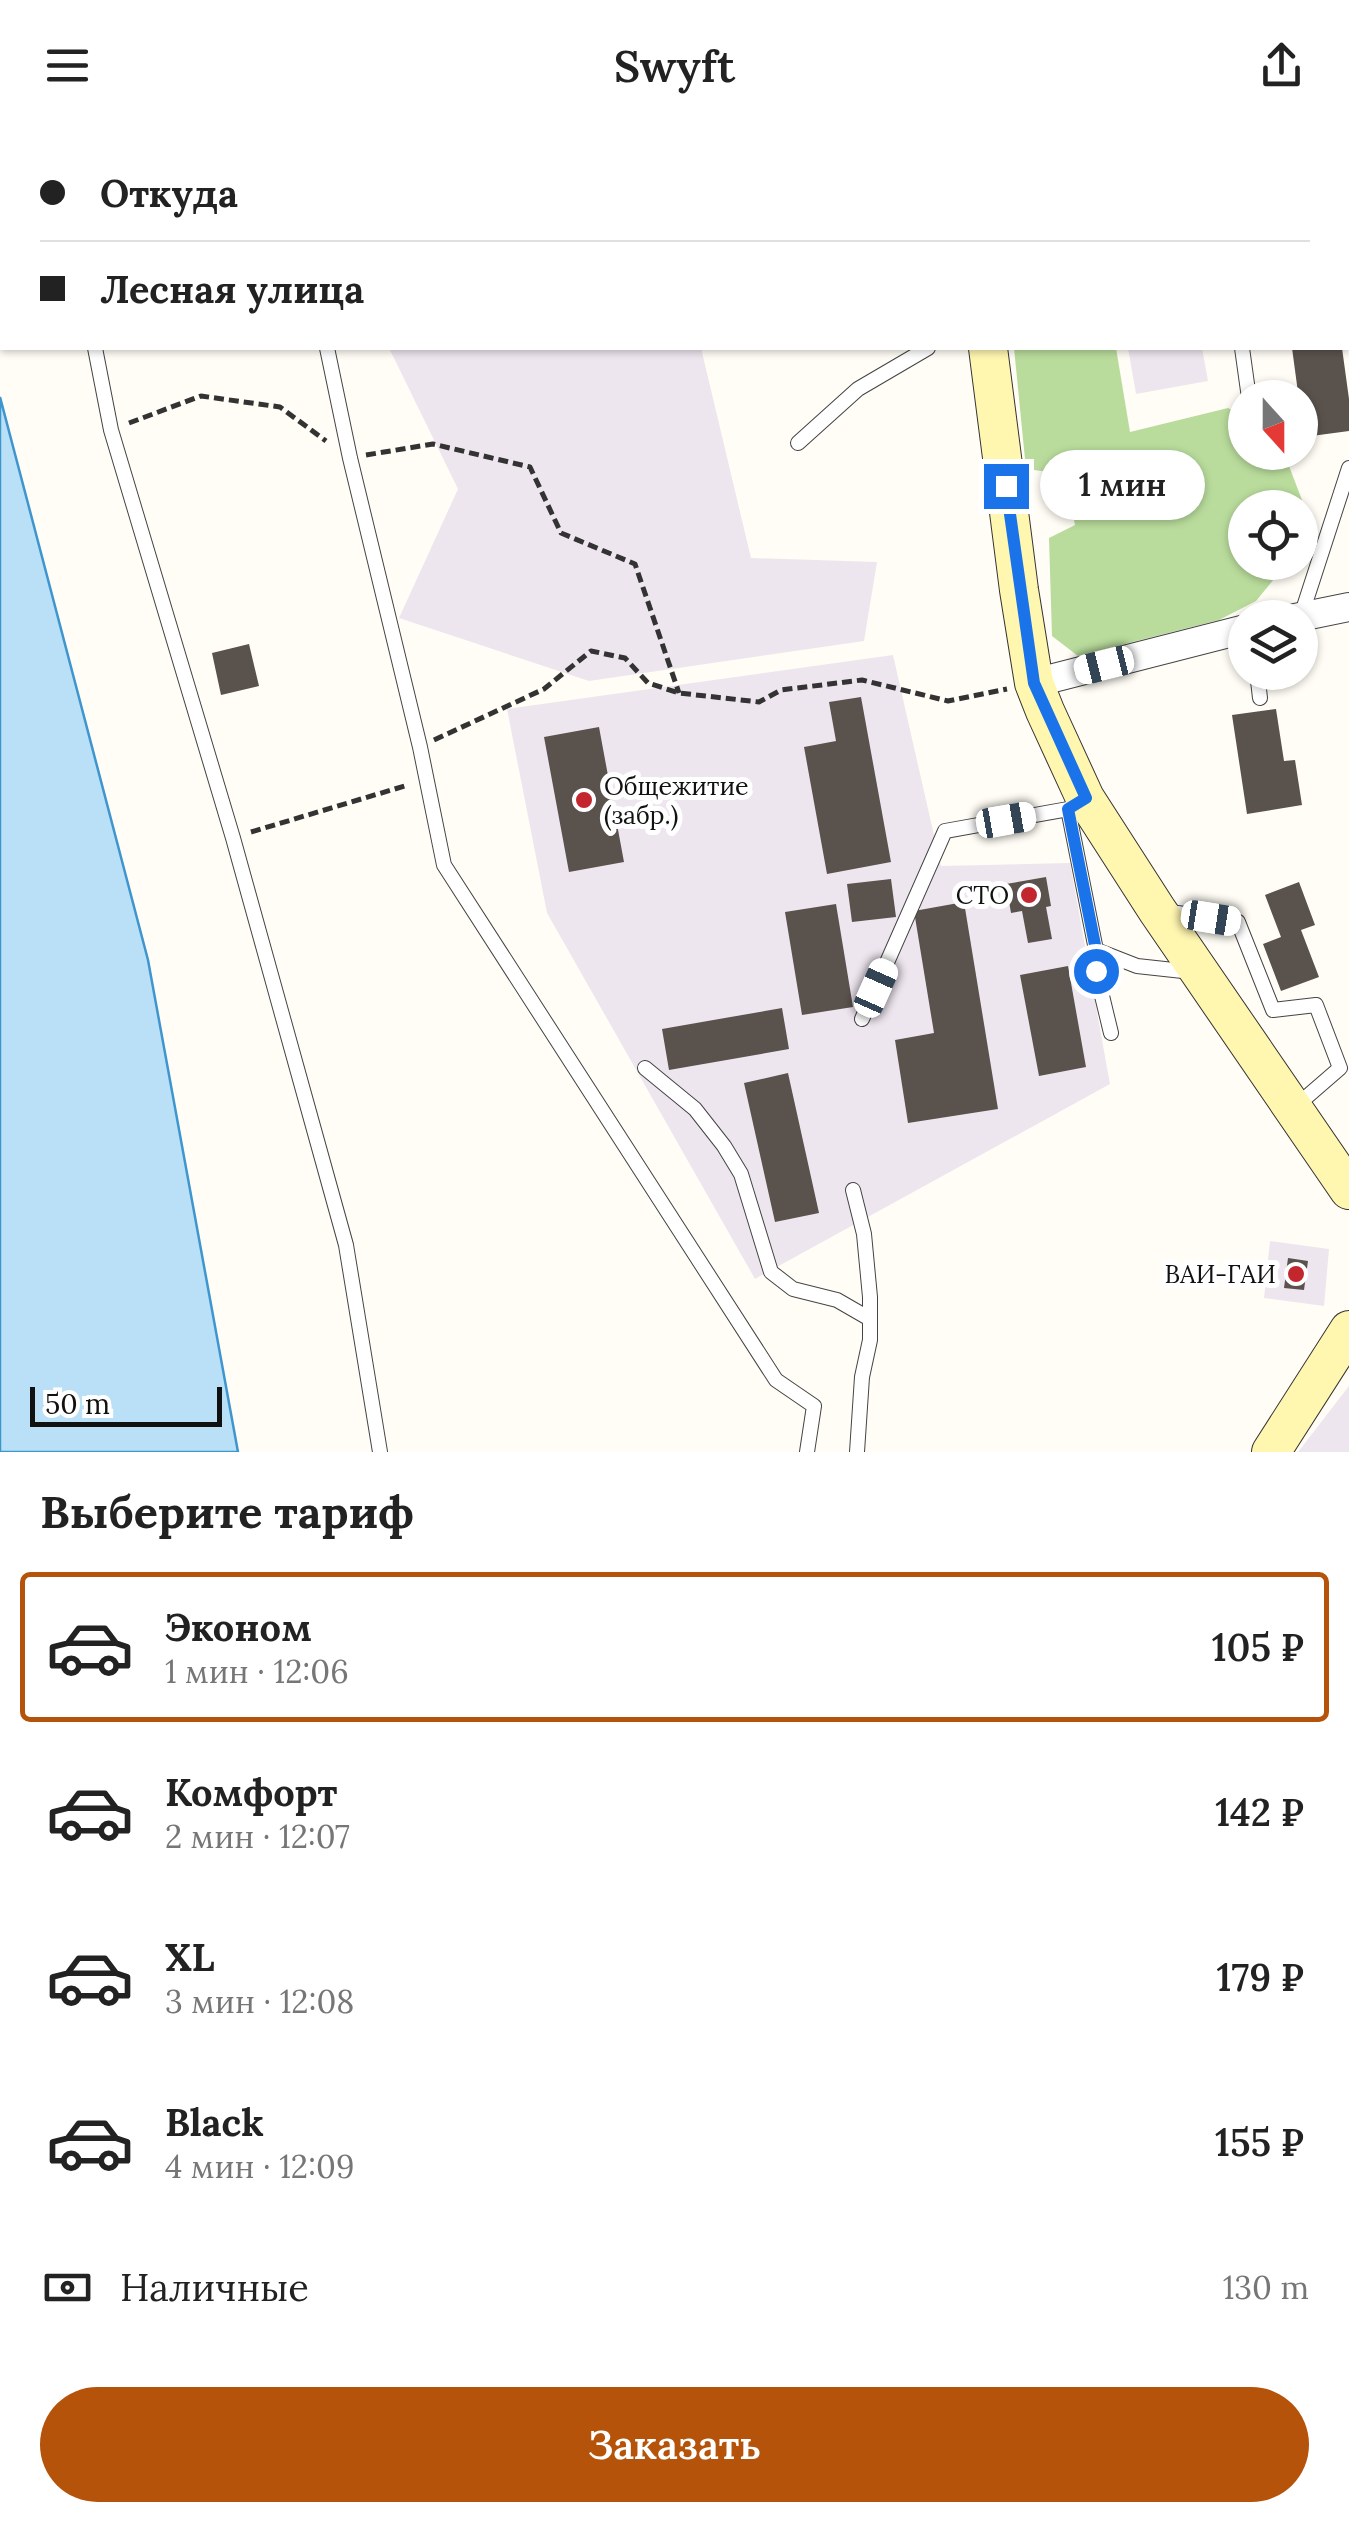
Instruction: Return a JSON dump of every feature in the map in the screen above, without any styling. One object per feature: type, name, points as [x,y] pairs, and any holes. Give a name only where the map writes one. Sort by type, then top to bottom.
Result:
[{"type":"main road","points":[[988,350],[1034,683],[1077,804],[1157,910],[1349,1190]]},
{"type":"main road","points":[[1271,1452],[1349,1330]]},
{"type":"street","points":[[1318,613],[1349,607]]},
{"type":"street","points":[[1034,683],[1228,633]]},
{"type":"lane","points":[[95,350],[111,430],[233,838],[346,1245],[380,1452]]},
{"type":"lane","points":[[327,350],[444,865],[776,1380],[814,1406],[807,1452]]},
{"type":"lane","points":[[798,443],[858,389],[925,350]]},
{"type":"lane","points":[[1241,350],[1246,380]]},
{"type":"lane","points":[[1304,600],[1349,468]]},
{"type":"lane","points":[[1259,690],[1260,698]]},
{"type":"lane","points":[[862,1019],[945,831],[1077,804],[1096,971],[1111,1033]]},
{"type":"lane","points":[[1157,910],[1238,922],[1273,1010],[1316,1005],[1340,1068],[1295,1108]]},
{"type":"lane","points":[[1096,950],[1137,966],[1200,973]]},
{"type":"lane","points":[[645,1068],[696,1110],[724,1146],[741,1174],[771,1272],[793,1289],[837,1300],[870,1318]]},
{"type":"lane","points":[[853,1190],[864,1234],[870,1318],[857,1452]]},
{"type":"path","points":[[111,430],[201,396],[280,406],[350,458],[433,444],[530,466],[562,533],[635,564],[679,694]]},
{"type":"path","points":[[233,838],[407,786],[420,746],[544,689],[591,650],[625,658],[648,683],[679,694],[759,702],[782,690],[862,680],[948,702],[1034,683]]},
{"type":"shaded area","points":[[390,350],[701,350],[751,558],[877,562],[864,641],[589,681],[399,618],[458,489]]},
{"type":"shaded area","points":[[1128,350],[1202,350],[1208,381],[1136,394]]},
{"type":"shaded area","points":[[893,655],[941,866],[1070,863],[1110,1084],[755,1279],[547,913],[507,709]]},
{"type":"shaded area","points":[[1270,1241],[1329,1249],[1324,1306],[1264,1298]]},
{"type":"shaded area","points":[[1349,1386],[1349,1452],[1298,1452]]},
{"type":"green space","points":[[1014,350],[1116,350],[1130,432],[1228,408],[1228,470],[1291,470],[1298,490],[1228,490],[1228,580],[1273,580],[1257,600],[1228,600],[1228,615],[1219,620],[1078,656],[1052,636],[1049,538],[1075,525],[1064,474],[1026,469]]},
{"type":"water","points":[[0,397],[148,960],[238,1452],[0,1452]]},
{"type":"building","points":[[1292,350],[1342,350],[1349,431],[1318,435],[1318,380],[1296,380]]},
{"type":"building","points":[[249,644],[259,686],[221,695],[212,653]]},
{"type":"building","points":[[861,697],[891,862],[827,874],[804,747],[836,741],[829,702]]},
{"type":"building","points":[[1276,709],[1284,761],[1295,760],[1302,805],[1247,814],[1232,715]]},
{"type":"building","name":"Общежитие (забр.)","points":[[599,727],[624,862],[569,872],[544,737]]},
{"type":"building","name":"СТО","points":[[1046,877],[1052,939],[1028,943],[1022,911],[1011,913],[1006,884]]},
{"type":"building","points":[[891,879],[896,917],[852,922],[847,884]]},
{"type":"building","points":[[1299,882],[1315,925],[1301,930],[1319,977],[1281,991],[1263,944],[1281,937],[1265,895]]},
{"type":"building","points":[[964,902],[998,1109],[908,1123],[895,1040],[934,1033],[914,911]]},
{"type":"building","points":[[836,904],[853,1007],[802,1015],[785,912]]},
{"type":"building","points":[[1068,966],[1086,1067],[1039,1076],[1020,975]]},
{"type":"building","points":[[782,1008],[789,1049],[669,1070],[662,1029]]},
{"type":"building","points":[[788,1073],[819,1213],[775,1222],[744,1083]]},
{"type":"building","name":"ВАИ-ГАИ","points":[[1288,1258],[1308,1261],[1304,1290],[1284,1288]]},
{"type":"place","name":"Общежитие (забр.)","points":[[584,800]]},
{"type":"place","name":"СТО","points":[[1029,895]]},
{"type":"place","name":"ВАИ-ГАИ","points":[[1296,1274]]},
{"type":"route","points":[[1006,486],[1034,683],[1086,798],[1068,809],[1096,950],[1096,971]]}]
